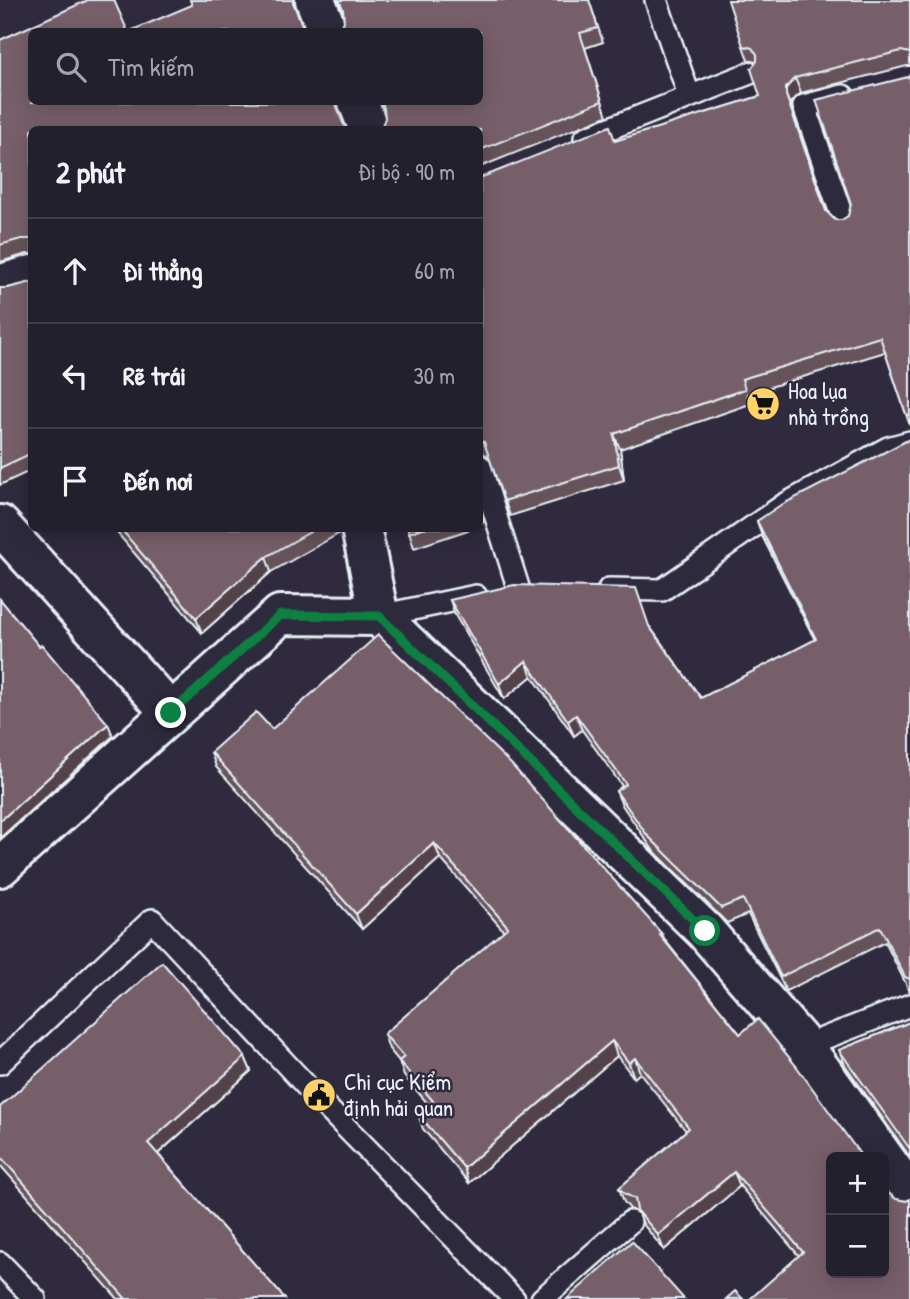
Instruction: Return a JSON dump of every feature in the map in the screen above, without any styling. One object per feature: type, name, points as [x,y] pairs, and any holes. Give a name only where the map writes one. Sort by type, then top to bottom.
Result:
[{"type":"street","points":[[314,0],[326,28]]},
{"type":"street","points":[[359,105],[367,126]]},
{"type":"street","points":[[0,525],[171,713]]},
{"type":"street","points":[[361,532],[379,616],[705,931],[804,1046],[910,1194]]},
{"type":"street","points":[[0,867],[280,615],[379,616]]},
{"type":"lane","points":[[656,0],[689,95]]},
{"type":"lane","points":[[566,146],[750,73]]},
{"type":"lane","points":[[844,222],[804,106],[857,93]]},
{"type":"lane","points":[[583,588],[662,590],[784,505],[888,449],[910,442]]},
{"type":"lane","points":[[483,476],[518,587]]},
{"type":"lane","points":[[379,616],[518,587],[544,587]]},
{"type":"lane","points":[[0,1063],[152,920],[326,1107],[514,1299]]},
{"type":"lane","points":[[804,1046],[910,1005]]},
{"type":"lane","points":[[542,1299],[629,1222]]},
{"type":"lane","points":[[0,1263],[35,1299]]},
{"type":"building","points":[[88,0],[114,0],[126,28],[28,28],[28,105],[336,105],[345,126],[28,126],[28,239],[0,245],[0,40]]},
{"type":"building","points":[[190,0],[292,0],[304,28],[137,28],[192,5]]},
{"type":"building","points":[[339,0],[589,0],[598,28],[580,33],[602,101],[483,149],[483,126],[382,126],[385,118],[383,105],[483,105],[483,28],[341,28],[344,21]]},
{"type":"building","points":[[728,0],[910,0],[910,53],[901,51],[795,78],[786,88],[786,95],[826,211],[835,220],[842,220],[848,216],[851,204],[816,100],[910,75],[910,416],[906,414],[880,337],[742,379],[745,389],[614,434],[619,465],[504,501],[483,442],[483,177],[610,126],[615,141],[760,96],[751,69],[757,61],[757,54],[752,48],[743,46]]},
{"type":"building","points":[[28,283],[28,455],[0,468],[0,288]]},
{"type":"building","points":[[910,439],[910,979],[905,977],[880,927],[781,977],[743,899],[721,908],[647,835],[616,791],[626,784],[576,715],[568,721],[526,661],[499,684],[450,600],[514,585],[636,588],[649,626],[701,698],[816,639],[757,521],[779,506]]},
{"type":"building","points":[[123,532],[310,532],[266,557],[196,618]]},
{"type":"building","points":[[0,599],[108,724],[0,821]]},
{"type":"building","points":[[378,635],[511,764],[662,934],[660,935],[740,1034],[758,1019],[797,1067],[858,1152],[826,1152],[826,1278],[889,1278],[889,1194],[896,1199],[910,1199],[910,1299],[750,1299],[803,1252],[734,1172],[658,1235],[637,1210],[635,1199],[619,1188],[689,1128],[635,1058],[629,1063],[612,1041],[464,1168],[418,1114],[433,1101],[399,1061],[404,1057],[384,1034],[508,927],[434,843],[356,914],[211,752],[256,712],[272,729]]},
{"type":"building","points":[[162,962],[245,1057],[148,1143],[285,1299],[126,1299],[0,1156],[0,1107]]},
{"type":"building","points":[[910,1022],[910,1149],[839,1050]]},
{"type":"building","points":[[632,1241],[684,1299],[567,1299]]},
{"type":"building","points":[[735,1291],[743,1299],[726,1299]]},
{"type":"place","name":"Hoa lụa nhà trồng","points":[[763,404]]},
{"type":"place","name":"Chi cục Kiểm định hải quan","points":[[319,1095]]},
{"type":"route","points":[[171,713],[280,615],[379,616],[705,931]]}]
